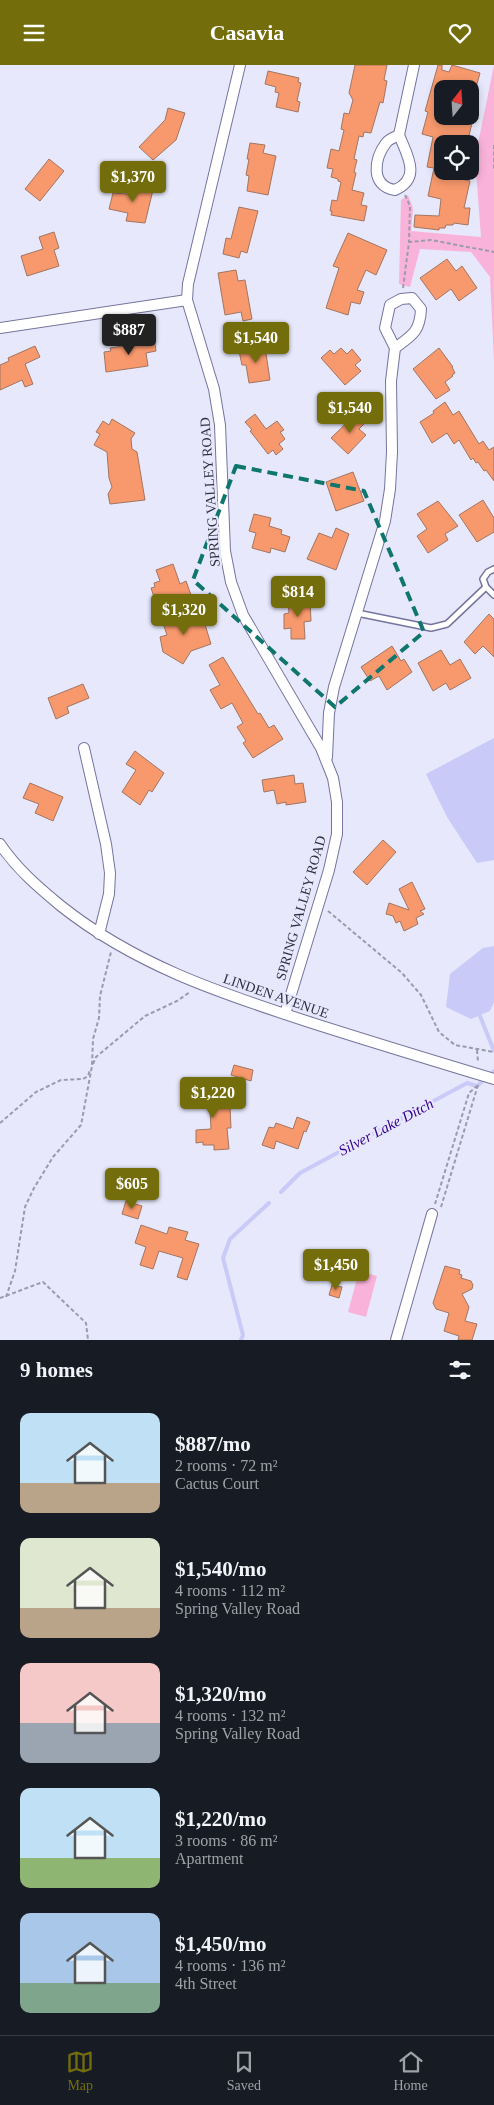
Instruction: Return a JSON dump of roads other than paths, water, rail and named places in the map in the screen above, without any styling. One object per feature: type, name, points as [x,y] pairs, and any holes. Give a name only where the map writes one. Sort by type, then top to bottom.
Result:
[{"type":"street","name":"SPRING VALLEY ROAD","points":[[240,65],[188,285],[187,300],[214,389],[220,425],[226,551],[231,582],[243,615],[321,747],[333,778],[337,802],[337,834],[285,1014]]},
{"type":"street","points":[[399,135],[387,141],[378,158],[376,169],[379,180],[386,189],[395,190],[401,187],[407,182],[411,172],[399,135],[414,65]]},
{"type":"street","points":[[327,761],[329,713],[332,695],[385,521],[390,489],[392,452],[391,381],[395,348],[385,329],[390,305],[401,299],[412,298],[421,309],[420,323],[412,336],[395,348]]},
{"type":"street","points":[[0,328],[187,300]]},
{"type":"street","points":[[84,748],[106,844],[110,873],[109,893],[99,934]]},
{"type":"street","name":"LINDEN AVENUE","points":[[0,844],[30,881],[99,934],[141,959],[200,985],[285,1014],[494,1079]]},
{"type":"street","points":[[396,1340],[432,1214]]},
{"type":"lane","points":[[494,569],[488,572],[483,579],[486,587],[494,595]]},
{"type":"lane","points":[[357,613],[432,629],[447,624],[486,587]]},
{"type":"water","points":[[494,738],[494,860],[477,863],[447,817],[426,774]]},
{"type":"water","points":[[494,946],[494,1002],[490,1011],[471,1019],[446,1007],[450,974],[483,948]]},
{"type":"waterway","name":"Silver Lake Ditch","points":[[480,1016],[494,1051]]},
{"type":"waterway","name":"Silver Lake Ditch","points":[[281,1192],[300,1173],[467,1083],[477,1086],[494,1071]]},
{"type":"waterway","name":"Silver Lake Ditch","points":[[241,1340],[243,1335],[223,1258],[230,1239],[269,1203]]}]
